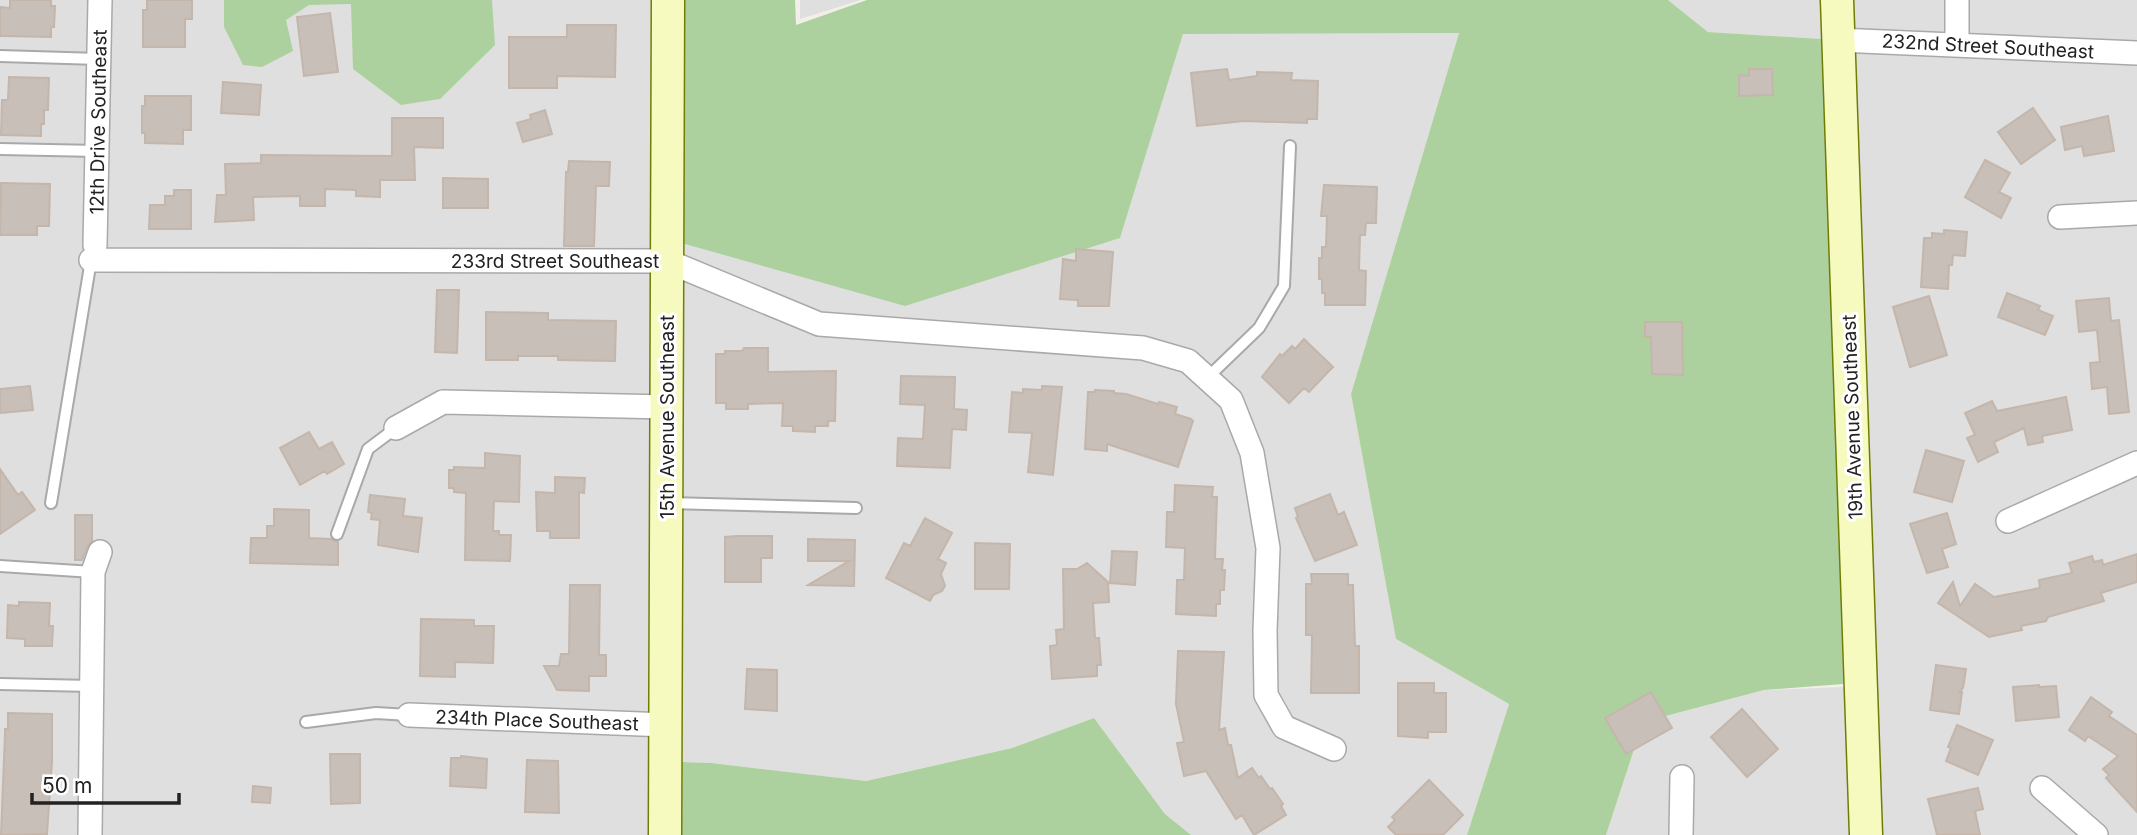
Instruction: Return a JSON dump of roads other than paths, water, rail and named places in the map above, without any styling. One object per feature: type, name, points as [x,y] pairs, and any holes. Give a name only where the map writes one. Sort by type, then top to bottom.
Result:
[{"type":"street","name":"12th Drive Southeast","points":[[93,253],[98,151],[100,0]]},
{"type":"street","name":"15th Avenue Southeast","points":[[666,835],[668,0]]},
{"type":"street","name":"19th Avenue Southeast","points":[[1837,0],[1866,835]]},
{"type":"street","points":[[1957,0],[1957,45]]},
{"type":"street","name":"232nd Street Southeast","points":[[1838,40],[2137,53]]},
{"type":"street","points":[[2060,217],[2137,213]]},
{"type":"street","name":"233rd Street Southeast","points":[[93,253],[667,261],[819,324],[1143,348],[1188,360],[1231,400],[1252,453],[1268,548],[1266,695],[1284,727],[1334,749]]},
{"type":"street","points":[[396,428],[443,402],[667,407]]},
{"type":"street","points":[[2008,521],[2137,463]]},
{"type":"street","points":[[90,835],[96,562]]},
{"type":"street","name":"234th Place Southeast","points":[[409,715],[666,725]]},
{"type":"street","points":[[1681,835],[1682,777]]},
{"type":"street","points":[[2042,788],[2096,835]]},
{"type":"lane","points":[[0,56],[99,59]]},
{"type":"lane","points":[[1206,379],[1259,328],[1284,286],[1290,146]]},
{"type":"lane","points":[[0,149],[98,151]]},
{"type":"lane","points":[[51,503],[93,253]]},
{"type":"lane","points":[[337,534],[368,449],[396,428]]},
{"type":"lane","points":[[667,503],[856,508]]},
{"type":"lane","points":[[0,566],[96,562]]},
{"type":"lane","points":[[0,684],[92,686]]},
{"type":"lane","points":[[306,722],[376,713],[409,715]]}]
